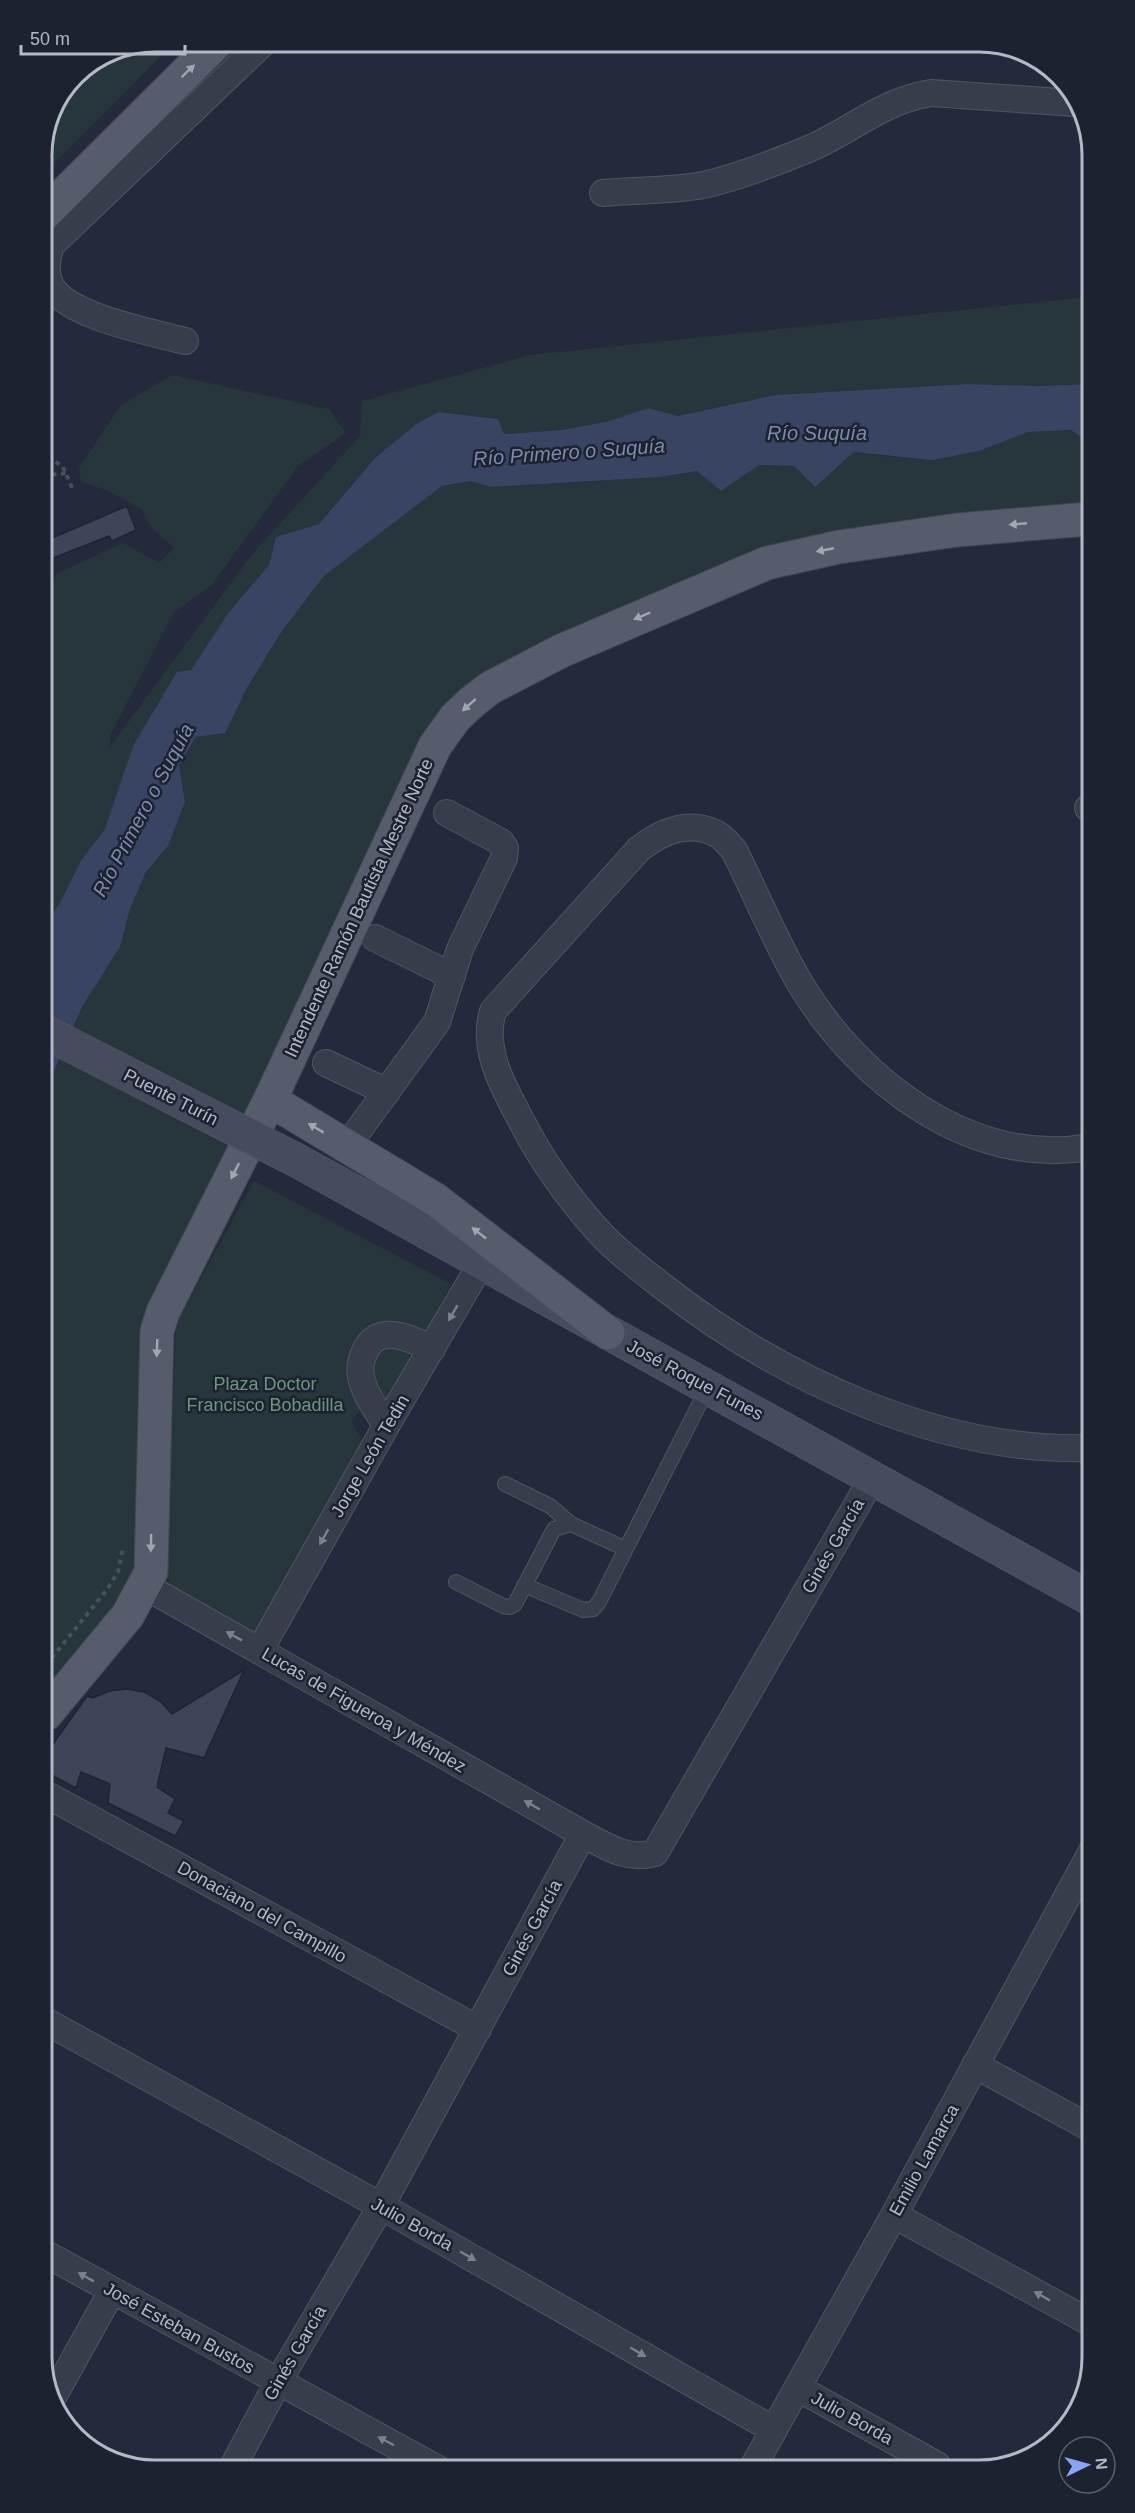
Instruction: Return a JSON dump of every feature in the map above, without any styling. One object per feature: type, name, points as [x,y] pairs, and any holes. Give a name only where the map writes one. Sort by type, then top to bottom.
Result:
[{"type":"main road","points":[[53,179],[177,52]]},
{"type":"main road","points":[[53,205],[207,52]]},
{"type":"main road","name":"Intendente Ramón Bautista Mestre Norte","points":[[52,1706],[128,1615],[151,1572],[157,1331],[163,1312],[270,1100],[435,746],[455,718],[490,688],[561,651],[766,563],[839,547],[957,530],[1082,520]]},
{"type":"main road","name":"Puente Turín","points":[[53,1036],[298,1161]]},
{"type":"main road","points":[[270,1100],[436,1200],[608,1333]]},
{"type":"main road","name":"José Roque Funes","points":[[298,1161],[1082,1594]]},
{"type":"street","points":[[53,243],[253,52]]},
{"type":"street","points":[[603,193],[701,185],[726,179],[813,147],[887,105],[908,96],[931,93],[1068,103]]},
{"type":"street","points":[[53,288],[63,300],[99,318],[185,341]]},
{"type":"street","points":[[347,1146],[437,1022],[460,949],[504,858],[505,848],[501,842],[447,813]]},
{"type":"street","points":[[1082,1148],[1046,1150],[991,1141],[925,1112],[886,1086],[852,1052],[821,1015],[800,984],[734,850],[718,834],[705,830],[684,828],[667,830],[639,849],[493,1011],[488,1027],[489,1047],[510,1100],[532,1141],[572,1199],[600,1234],[682,1301],[768,1356],[829,1388],[903,1418],[947,1432],[1026,1447],[1082,1448]]},
{"type":"street","points":[[375,938],[452,976]]},
{"type":"street","points":[[326,1063],[387,1092]]},
{"type":"street","name":"Jorge León Tedin","points":[[260,1650],[386,1426],[482,1262]]},
{"type":"street","points":[[386,1426],[368,1396],[361,1376],[361,1364],[369,1344],[376,1337],[398,1335],[432,1349]]},
{"type":"street","name":"Ginés García","points":[[236,2460],[278,2382],[381,2206],[583,1834],[634,1857],[655,1853],[873,1477]]},
{"type":"street","name":"Lucas de Figueroa y Méndez","points":[[145,1586],[583,1834]]},
{"type":"street","name":"Donaciano del Campillo","points":[[52,1798],[478,2029]]},
{"type":"street","name":"Emilio Lamarca","points":[[757,2460],[975,2065],[1082,1883]]},
{"type":"street","name":"Julio Borda","points":[[52,2025],[381,2206],[774,2430]]},
{"type":"street","points":[[975,2065],[1082,2124]]},
{"type":"street","points":[[894,2215],[1082,2318]]},
{"type":"street","name":"José Esteban Bustos","points":[[52,2257],[421,2460]]},
{"type":"street","points":[[57,2389],[112,2291]]},
{"type":"street","name":"Julio Borda","points":[[798,2388],[928,2460]]},
{"type":"lane","points":[[524,1585],[583,1610],[593,1609],[599,1602],[708,1387]]},
{"type":"lane","points":[[505,1484],[550,1506],[572,1524],[626,1549]]},
{"type":"lane","points":[[456,1582],[503,1606],[510,1607],[515,1604],[554,1529],[572,1524]]},
{"type":"path","points":[[53,460],[63,467],[73,490]]},
{"type":"path","points":[[53,475],[66,473]]},
{"type":"green space","points":[[165,52],[53,165],[53,149],[60,116],[70,98],[83,83],[98,70],[116,60],[135,54]]},
{"type":"green space","points":[[1082,298],[1082,384],[1039,386],[967,384],[775,395],[678,416],[648,408],[609,421],[562,430],[503,434],[498,419],[438,412],[416,424],[375,458],[319,524],[276,537],[269,565],[229,612],[191,671],[133,746],[105,830],[80,862],[53,913],[53,584],[56,574],[123,543],[159,563],[174,548],[152,528],[141,509],[109,491],[81,482],[79,468],[121,405],[172,375],[329,409],[346,433],[298,466],[211,586],[174,612],[111,734],[109,748],[253,553],[360,436],[362,401],[530,355]]},
{"type":"green space","points":[[1071,430],[1082,438],[1082,520],[795,555],[473,701],[175,1288],[151,1552],[52,1704],[53,1073],[83,1005],[120,947],[130,909],[146,872],[168,846],[185,802],[179,765],[196,736],[225,733],[248,686],[282,631],[324,576],[442,486],[471,481],[490,487],[660,477],[698,471],[721,491],[759,465],[794,466],[815,487],[854,452],[892,457],[979,451],[1028,432]]},
{"type":"green space","name":"Plaza Doctor Francisco Bobadilla","points":[[254,1181],[451,1284],[424,1338],[379,1328],[364,1401],[352,1423],[365,1447],[255,1635],[170,1589],[166,1570],[176,1324]]},
{"type":"green space","points":[[384,1345],[408,1348],[410,1361],[387,1401],[377,1388],[371,1371],[372,1361]]},
{"type":"water","name":"Río Suquía","points":[[967,384],[1039,386],[1082,384],[1082,438],[1071,430],[1028,432],[979,451],[932,460],[854,452],[815,487],[794,466],[759,465],[721,491],[697,471],[660,477],[490,487],[471,481],[442,486],[324,576],[282,631],[248,686],[225,733],[196,737],[179,765],[185,802],[168,846],[146,872],[130,909],[120,947],[83,1005],[53,1073],[53,913],[80,862],[105,829],[133,746],[177,672],[191,670],[229,612],[269,565],[276,537],[319,524],[375,458],[416,424],[438,412],[498,419],[504,434],[562,430],[609,421],[648,408],[678,416],[775,395]]},
{"type":"building","points":[[127,506],[136,530],[112,541],[109,536],[53,558],[53,538]]},
{"type":"building","points":[[244,1670],[204,1758],[166,1748],[157,1787],[175,1799],[168,1813],[184,1821],[175,1836],[108,1803],[110,1784],[81,1772],[76,1788],[52,1775],[52,1745],[87,1696],[93,1698],[109,1691],[127,1689],[144,1692],[160,1701],[172,1714]]},
{"type":"water label","name":"Río Primero o Suquía","points":[[569,452]]},
{"type":"water label","name":"Río Primero o Suquía","points":[[143,810]]}]
